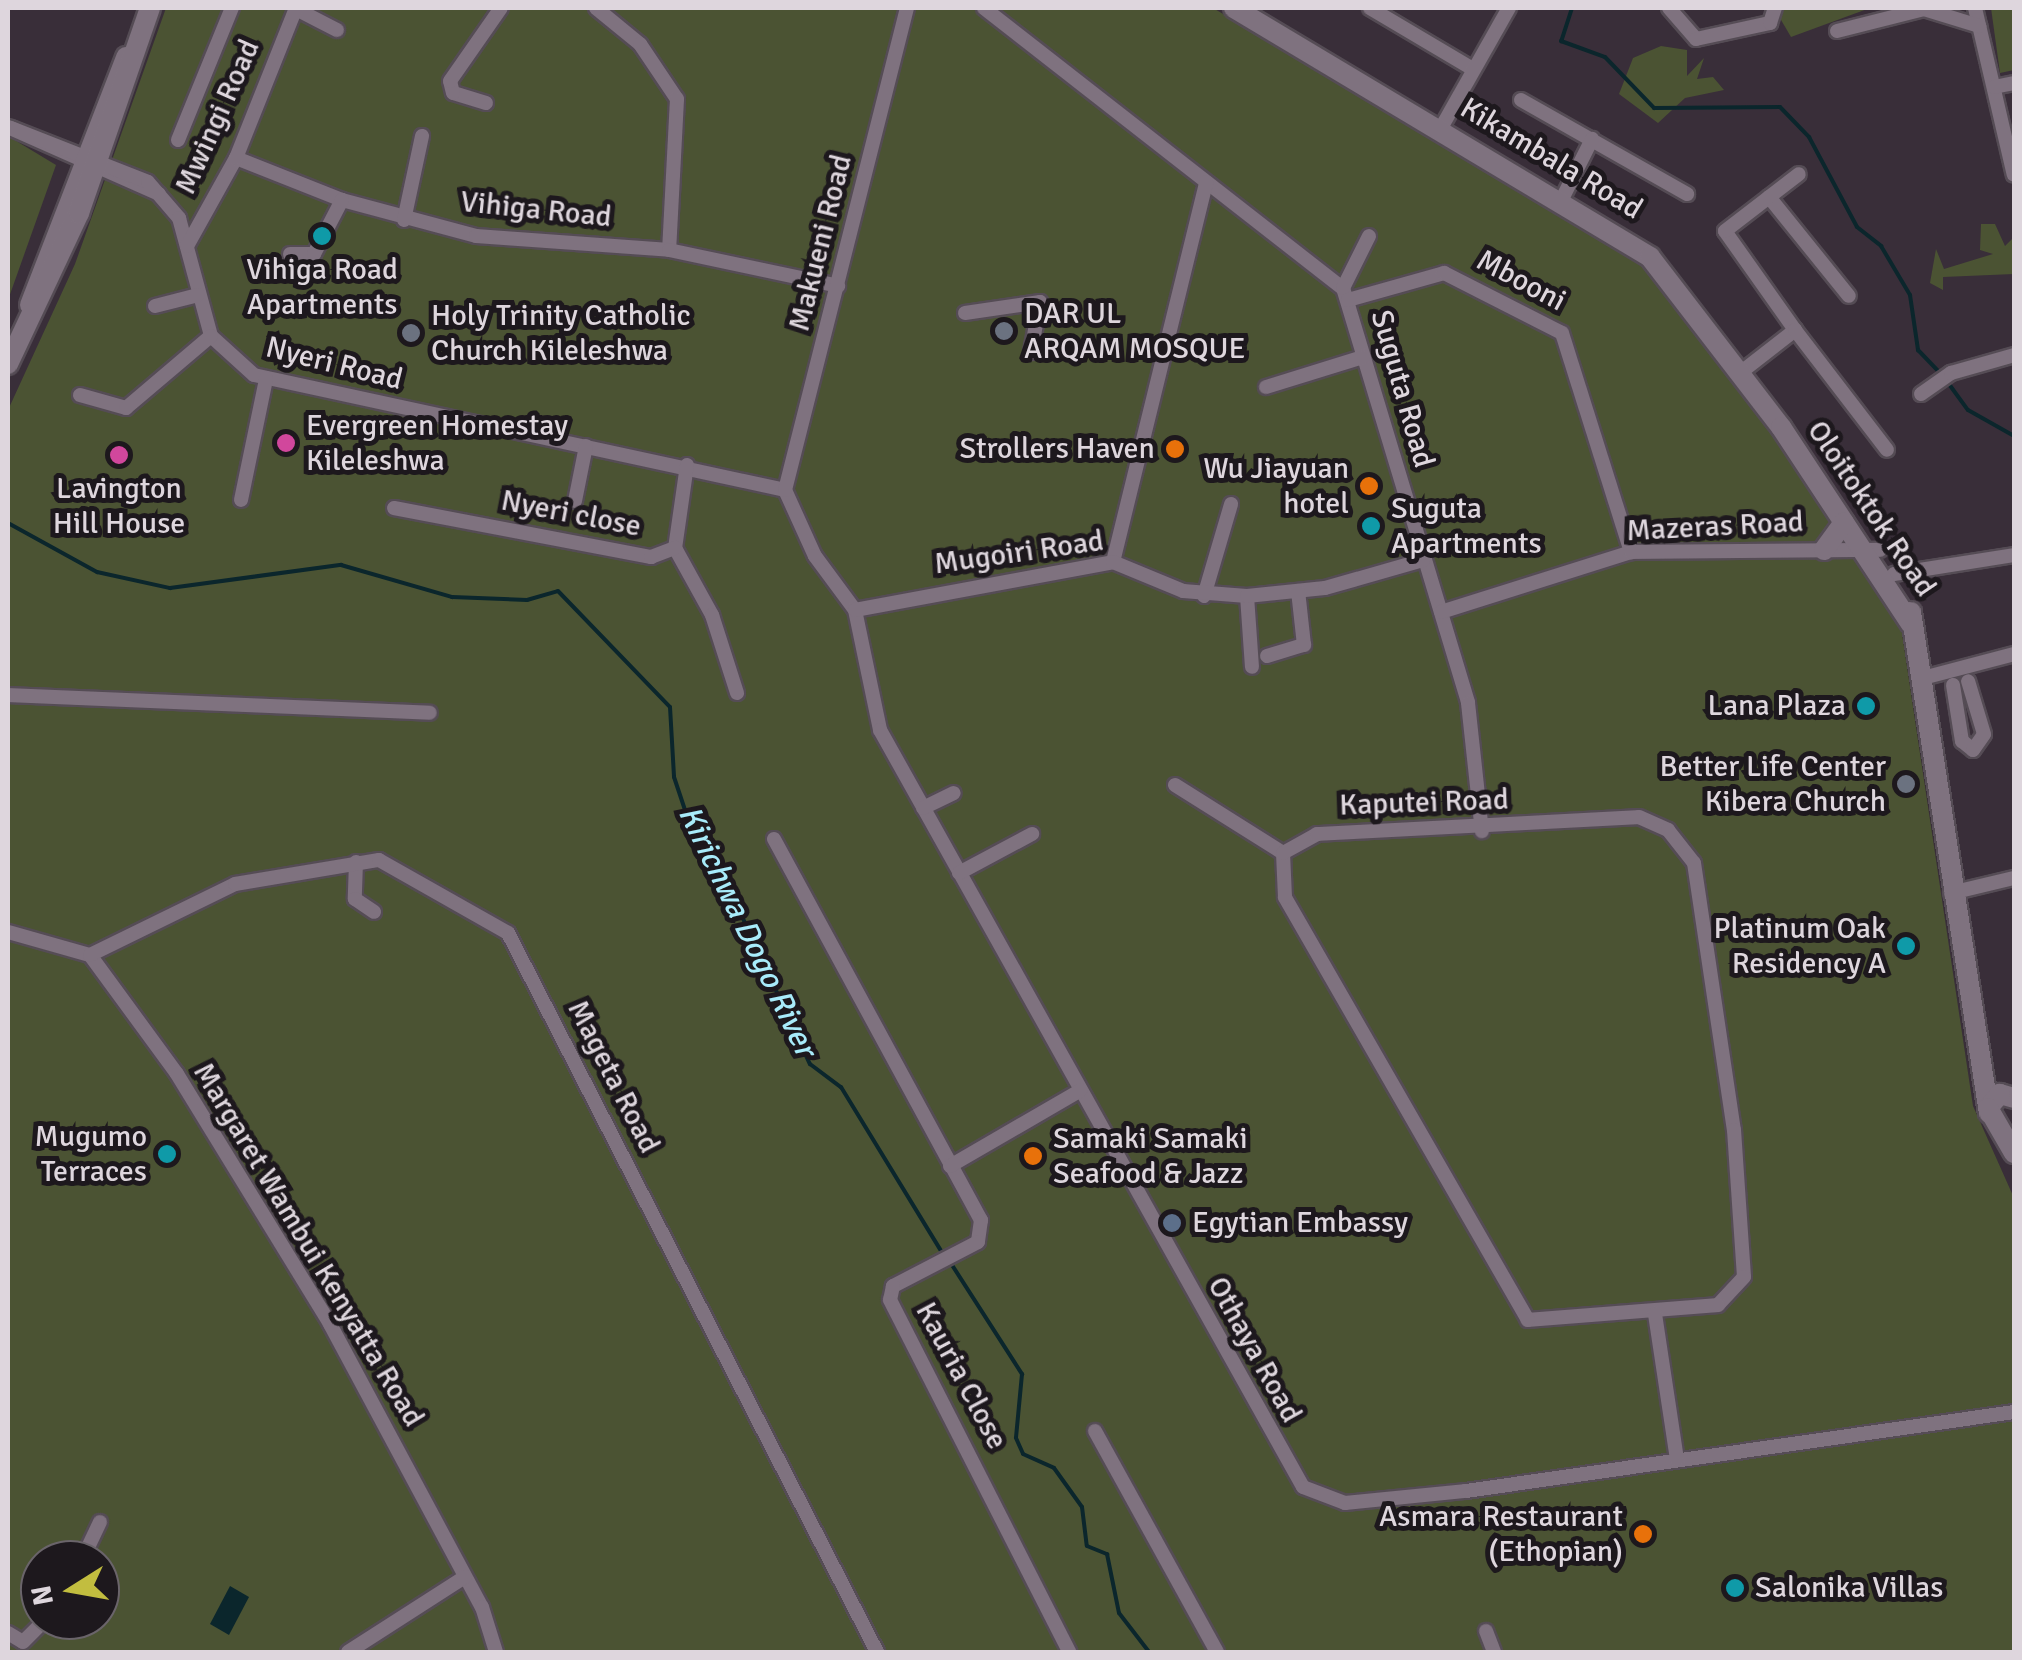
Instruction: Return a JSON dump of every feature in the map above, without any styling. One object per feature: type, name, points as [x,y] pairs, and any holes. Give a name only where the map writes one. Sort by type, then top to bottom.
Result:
[{"type":"main road","points":[[8,364],[30,306],[42,298],[89,163],[150,8]]},
{"type":"main road","name":"Kikambala Road","points":[[1234,8],[1563,196],[1650,257],[1781,427]]},
{"type":"main road","name":"Oloitoktok Road","points":[[1781,427],[1857,535],[1911,624]]},
{"type":"main road","points":[[1824,550],[1857,535]]},
{"type":"main road","name":"Oloitoktok Road","points":[[1857,535],[1894,574],[1911,624],[1975,1046],[1999,1118]]},
{"type":"main road","points":[[1975,1046],[2010,1095],[1999,1118],[2014,1153]]},
{"type":"street","points":[[178,140],[232,8]]},
{"type":"street","points":[[296,8],[338,30]]},
{"type":"street","name":"Mwingi Road","points":[[187,246],[236,158],[296,8]]},
{"type":"street","points":[[486,103],[454,93],[450,81],[501,8]]},
{"type":"street","points":[[596,8],[640,44],[676,99],[669,250]]},
{"type":"street","name":"Makueni Road","points":[[785,490],[907,8]]},
{"type":"street","name":"Suguta Road","points":[[984,8],[1345,294],[1473,731],[1482,831]]},
{"type":"street","points":[[1370,8],[1471,68]]},
{"type":"street","points":[[1441,128],[1471,68],[1509,8]]},
{"type":"street","points":[[1670,8],[1696,40],[1770,23],[1776,8]]},
{"type":"street","points":[[1975,8],[2014,175]]},
{"type":"street","points":[[1837,31],[1924,9],[1980,26]]},
{"type":"street","points":[[1994,87],[2014,83]]},
{"type":"street","points":[[1521,100],[1687,194]]},
{"type":"street","name":"Nyeri Road","points":[[9,127],[159,194],[187,246],[211,336],[235,365],[266,379],[688,465],[785,490]]},
{"type":"street","points":[[404,220],[422,136]]},
{"type":"street","points":[[1563,196],[1592,139]]},
{"type":"street","name":"Vihiga Road","points":[[236,158],[404,220],[504,240],[669,250],[838,286]]},
{"type":"street","points":[[1799,174],[1768,197],[1726,238],[1887,450]]},
{"type":"street","points":[[1113,562],[1206,182]]},
{"type":"street","points":[[1768,197],[1849,296]]},
{"type":"street","points":[[290,254],[314,254],[342,200]]},
{"type":"street","points":[[1345,294],[1369,236]]},
{"type":"street","name":"Mbooni","points":[[1345,294],[1444,273],[1562,333],[1631,552]]},
{"type":"street","points":[[155,306],[198,296]]},
{"type":"street","points":[[965,312],[1040,302],[1031,352]]},
{"type":"street","points":[[1740,372],[1795,330]]},
{"type":"street","points":[[80,395],[126,408],[211,336]]},
{"type":"street","points":[[1926,390],[1951,373],[2014,355]]},
{"type":"street","points":[[1266,387],[1364,357]]},
{"type":"street","points":[[241,500],[266,379]]},
{"type":"street","points":[[574,500],[586,446]]},
{"type":"street","name":"Nyeri close","points":[[688,465],[675,548],[712,615],[737,693]]},
{"type":"street","name":"Othaya Road","points":[[785,490],[815,556],[854,610],[872,716],[1283,1460],[1318,1496],[1377,1501],[2014,1412]]},
{"type":"street","points":[[1204,596],[1231,504]]},
{"type":"street","name":"Nyeri close","points":[[394,508],[651,558],[675,548]]},
{"type":"street","name":"Mazeras Road","points":[[1441,612],[1631,552],[1824,550]]},
{"type":"street","points":[[1894,574],[2014,555]]},
{"type":"street","name":"Mugoiri Road","points":[[854,610],[1113,562],[1204,596],[1247,596],[1298,591],[1423,560]]},
{"type":"street","points":[[1267,656],[1304,645],[1298,591]]},
{"type":"street","points":[[1247,596],[1252,667]]},
{"type":"street","points":[[1919,679],[2014,654]]},
{"type":"street","points":[[1953,685],[1962,741],[1973,750],[1984,734],[1968,681]]},
{"type":"street","points":[[8,695],[430,713]]},
{"type":"street","points":[[1175,785],[1283,853]]},
{"type":"street","points":[[923,808],[954,792]]},
{"type":"street","name":"Kaputei Road","points":[[1639,817],[1691,852],[1727,1077],[1744,1277],[1718,1305],[1655,1314],[1528,1320],[1285,897],[1283,853],[1317,834],[1482,831],[1639,817]]},
{"type":"street","points":[[959,874],[1032,834]]},
{"type":"street","name":"Kauria Close","points":[[774,839],[950,1166],[981,1236],[894,1286],[890,1300],[1069,1652]]},
{"type":"street","points":[[356,862],[355,899],[374,912]]},
{"type":"street","name":"Mageta Road","points":[[90,955],[236,884],[356,862],[409,869],[508,934],[877,1652]]},
{"type":"street","points":[[1951,893],[2014,878]]},
{"type":"street","points":[[8,932],[90,955]]},
{"type":"street","name":"Margaret Wambui Kenyatta Road","points":[[90,955],[229,1154],[465,1576],[496,1652]]},
{"type":"street","points":[[950,1166],[1081,1090]]},
{"type":"street","points":[[1655,1314],[1677,1459]]},
{"type":"street","points":[[1095,1432],[1216,1652]]},
{"type":"street","points":[[91,1540],[100,1522]]},
{"type":"street","points":[[348,1652],[465,1576]]},
{"type":"street","points":[[1486,1631],[1494,1652]]},
{"type":"green space","points":[[166,8],[1213,8],[1640,262],[1754,404],[1901,627],[1973,1106],[2014,1198],[2014,1652],[8,1652],[8,410],[75,264]]},
{"type":"green space","points":[[1774,8],[1870,8],[1791,37]]},
{"type":"green space","points":[[1991,8],[2014,8],[2014,70],[2000,73]]},
{"type":"green space","points":[[1661,46],[1687,50],[1687,76],[1704,58],[1697,79],[1713,77],[1724,90],[1685,98],[1658,123],[1619,94],[1633,58]]},
{"type":"green space","points":[[8,136],[56,165],[8,300]]},
{"type":"green space","points":[[1981,224],[1995,224],[2005,246],[2014,237],[2014,274],[1943,277],[1943,290],[1930,283],[1936,249],[1944,269],[1993,254],[1980,250]]},
{"type":"water","points":[[230,1586],[249,1597],[229,1635],[210,1624]]},
{"type":"waterway","points":[[1572,8],[1561,41],[1605,57],[1654,108],[1780,107],[1809,137],[1857,227],[1881,246],[1910,295],[1918,350],[1940,373]]},
{"type":"waterway","points":[[1946,380],[1968,410],[2014,436]]},
{"type":"waterway","name":"Kirichwa Dogo River","points":[[8,523],[97,572],[170,588],[341,565],[452,597],[527,600],[558,591],[670,707],[674,777],[691,828],[728,886],[810,1064],[841,1087],[941,1251]]},
{"type":"waterway","name":"Kirichwa Dogo River","points":[[952,1265],[1022,1374],[1016,1438],[1023,1454],[1054,1468],[1082,1507],[1087,1546],[1107,1554],[1119,1613],[1149,1652]]},
{"type":"place","name":"Vihiga Road Apartments","points":[[322,236]]},
{"type":"place","name":"DAR UL ARQAM MOSQUE","points":[[1004,331]]},
{"type":"place","name":"Holy Trinity Catholic Church Kileleshwa","points":[[411,333]]},
{"type":"place","name":"Evergreen Homestay Kileleshwa","points":[[286,443]]},
{"type":"place","name":"Strollers Haven","points":[[1175,449]]},
{"type":"place","name":"Lavington Hill House","points":[[119,455]]},
{"type":"place","name":"Wu Jiayuan hotel","points":[[1369,486]]},
{"type":"place","name":"Suguta Apartments","points":[[1371,526]]},
{"type":"place","name":"Lana Plaza","points":[[1866,706]]},
{"type":"place","name":"Better Life Center Kibera Church","points":[[1906,784]]},
{"type":"place","name":"Platinum Oak Residency A","points":[[1906,946]]},
{"type":"place","name":"Mugumo Terraces","points":[[167,1154]]},
{"type":"place","name":"Samaki Samaki Seafood & Jazz","points":[[1033,1156]]},
{"type":"place","name":"Egytian Embassy","points":[[1172,1223]]},
{"type":"place","name":"Asmara Restaurant (Ethopian)","points":[[1643,1534]]},
{"type":"place","name":"Salonika Villas","points":[[1735,1588]]}]
